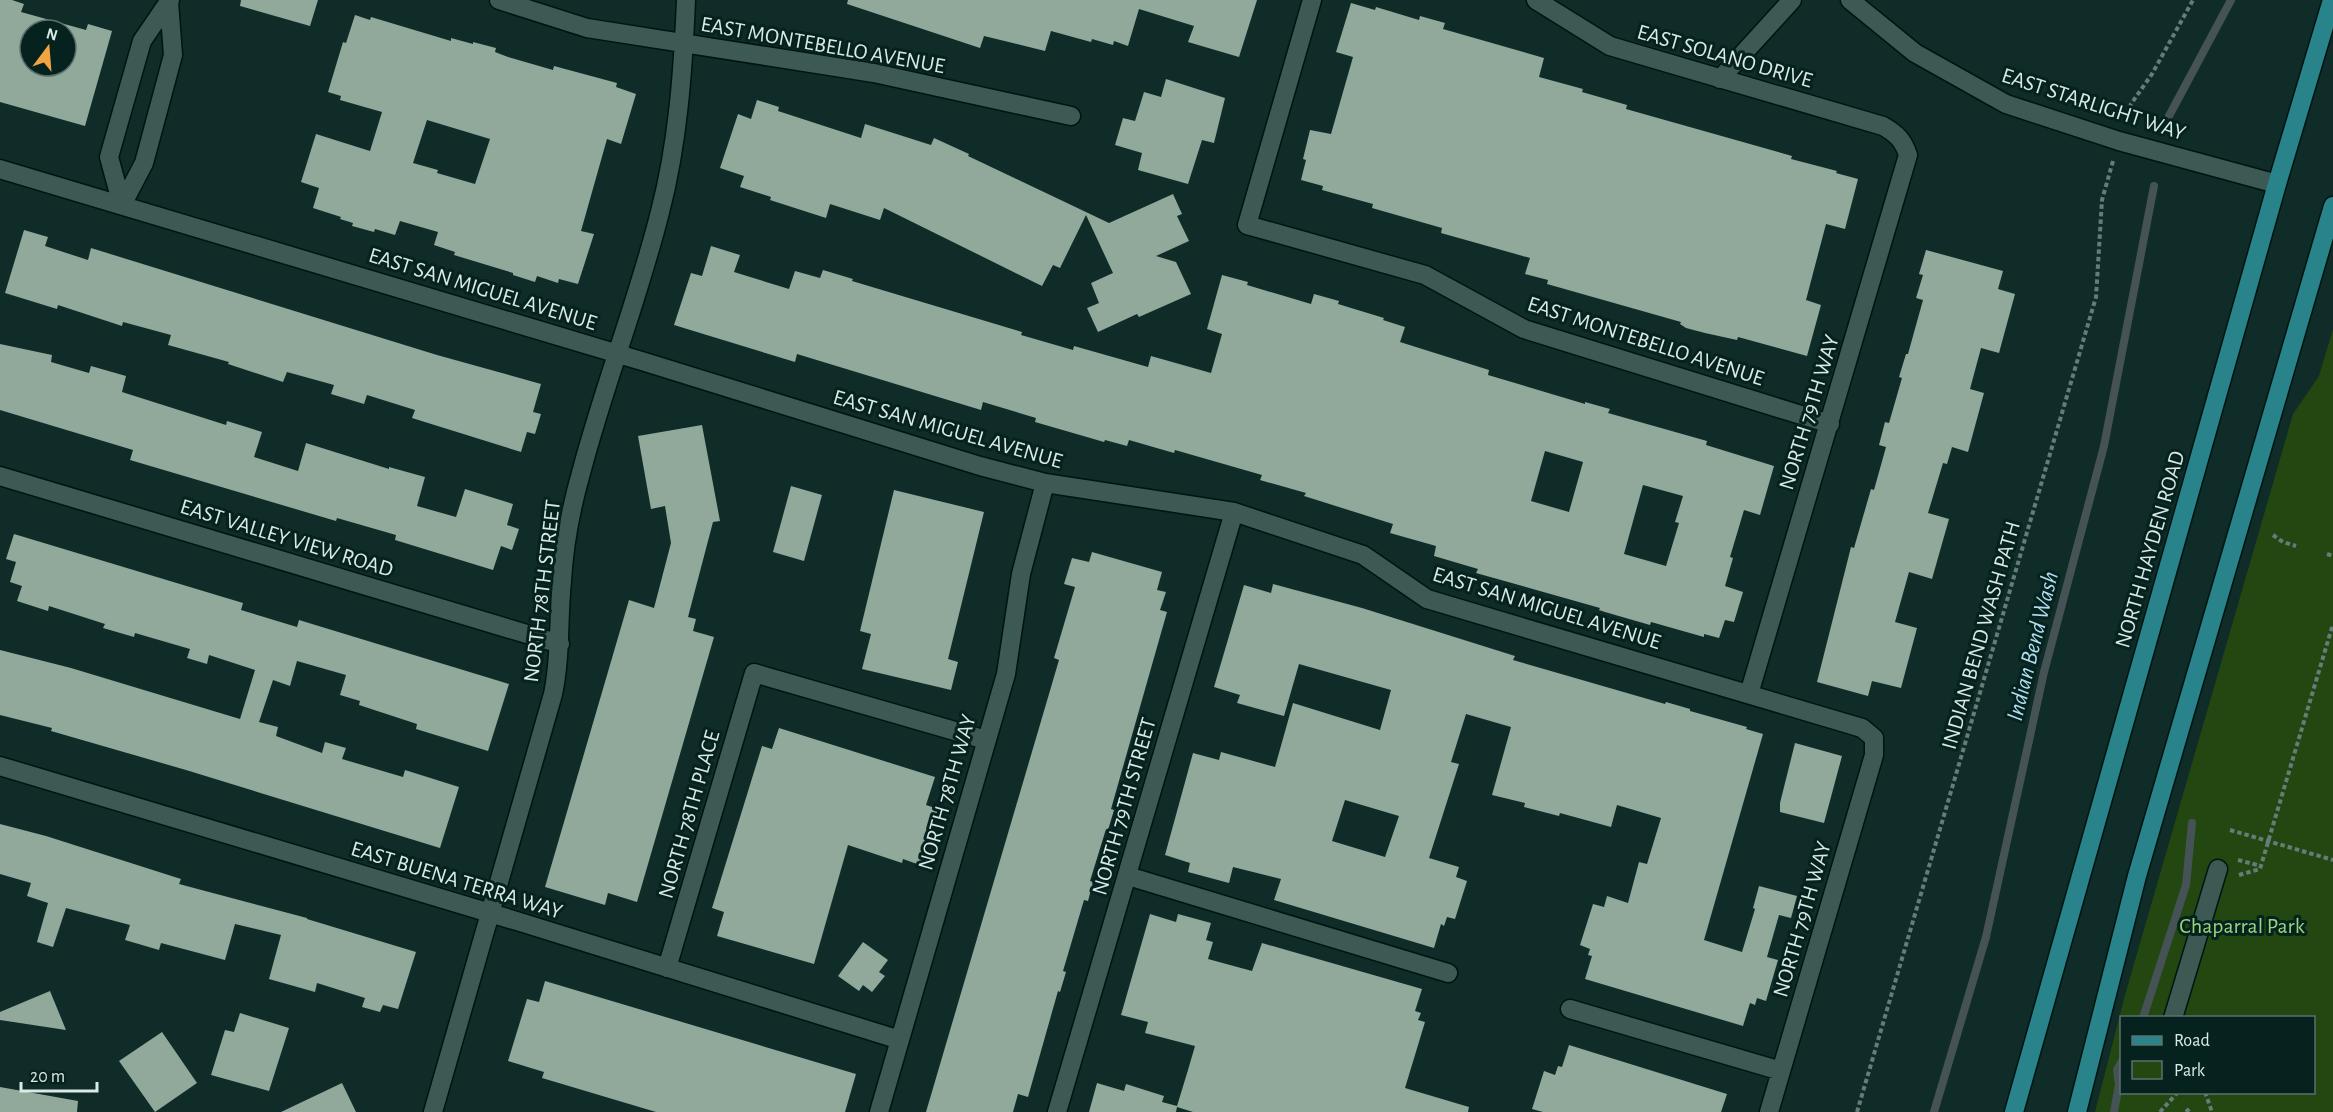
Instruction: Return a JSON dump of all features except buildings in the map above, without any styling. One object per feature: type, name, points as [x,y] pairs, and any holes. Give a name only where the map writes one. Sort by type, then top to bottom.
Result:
[{"type":"main road","name":"NORTH HAYDEN ROAD","points":[[2014,1112],[2331,0]]},
{"type":"main road","points":[[2077,1112],[2137,876],[2333,206]]},
{"type":"street","name":"EAST MONTEBELLO AVENUE","points":[[499,0],[587,28],[874,73],[1071,116]]},
{"type":"street","name":"NORTH 78TH STREET","points":[[433,1112],[554,694],[560,644],[562,581],[571,518],[580,474],[661,210],[682,89],[687,0]]},
{"type":"street","name":"EAST MONTEBELLO AVENUE","points":[[1312,0],[1247,225],[1425,275],[1524,330],[1830,424]]},
{"type":"street","name":"EAST SOLANO DRIVE","points":[[1536,0],[1610,46],[1883,126],[1897,134],[1904,143]]},
{"type":"street","points":[[1720,79],[1792,0]]},
{"type":"street","name":"EAST STARLIGHT WAY","points":[[1850,0],[1915,53],[2006,104],[2119,141],[2277,184]]},
{"type":"street","points":[[122,205],[109,157],[142,41],[168,1]]},
{"type":"street","points":[[122,205],[144,163],[173,55],[168,1]]},
{"type":"street","name":"NORTH 79TH WAY","points":[[1749,694],[1906,167],[1908,155],[1904,143]]},
{"type":"street","name":"EAST SAN MIGUEL AVENUE","points":[[0,169],[618,354],[980,466],[1045,483],[1234,512],[1363,555],[1427,599],[1862,728],[1874,738]]},
{"type":"street","name":"EAST VALLEY VIEW ROAD","points":[[0,476],[560,644]]},
{"type":"street","name":"NORTH 78TH WAY","points":[[879,1112],[1006,674],[1021,574],[1045,483]]},
{"type":"street","name":"NORTH 79TH STREET","points":[[1057,1112],[1234,512]]},
{"type":"street","name":"NORTH 78TH PLACE","points":[[667,968],[754,673],[986,740]]},
{"type":"street","name":"NORTH 79TH WAY","points":[[1768,1112],[1874,755],[1874,738]]},
{"type":"street","name":"EAST BUENA TERRA WAY","points":[[0,766],[900,1040]]},
{"type":"street","points":[[2173,1016],[2225,864]]},
{"type":"street","points":[[1128,876],[1448,973]]},
{"type":"street","points":[[1570,1009],[1781,1071]]},
{"type":"path","points":[[2127,116],[2131,104],[2152,74],[2193,0]]},
{"type":"path","name":"INDIAN BEND WASH PATH","points":[[1857,1112],[2096,297],[2102,200],[2112,164]]},
{"type":"path","points":[[2273,535],[2283,542],[2296,546]]},
{"type":"path","points":[[2327,554],[2333,556]]},
{"type":"path","points":[[2236,876],[2260,869],[2333,624]]},
{"type":"path","points":[[2230,830],[2333,860]]},
{"type":"path","points":[[2225,864],[2261,866]]},
{"type":"path","points":[[2160,1112],[2176,1094]]},
{"type":"path","points":[[2206,1094],[2212,1112]]},
{"type":"path","points":[[2186,1112],[2190,1108]]},
{"type":"green space","name":"Chaparral Park","points":[[2333,329],[2333,1112],[2095,1112],[2125,995],[2293,414],[2319,376]]},
{"type":"waterway","name":"Indian Bend Wash","points":[[2169,116],[2231,0]]},
{"type":"waterway","name":"Indian Bend Wash","points":[[1934,1112],[1986,937],[2044,672],[2104,446],[2154,186]]},
{"type":"waterway","points":[[2144,1016],[2186,885],[2192,823]]},
{"type":"waterway","points":[[2114,1112],[2119,1084],[2117,1070],[2120,1065]]}]
